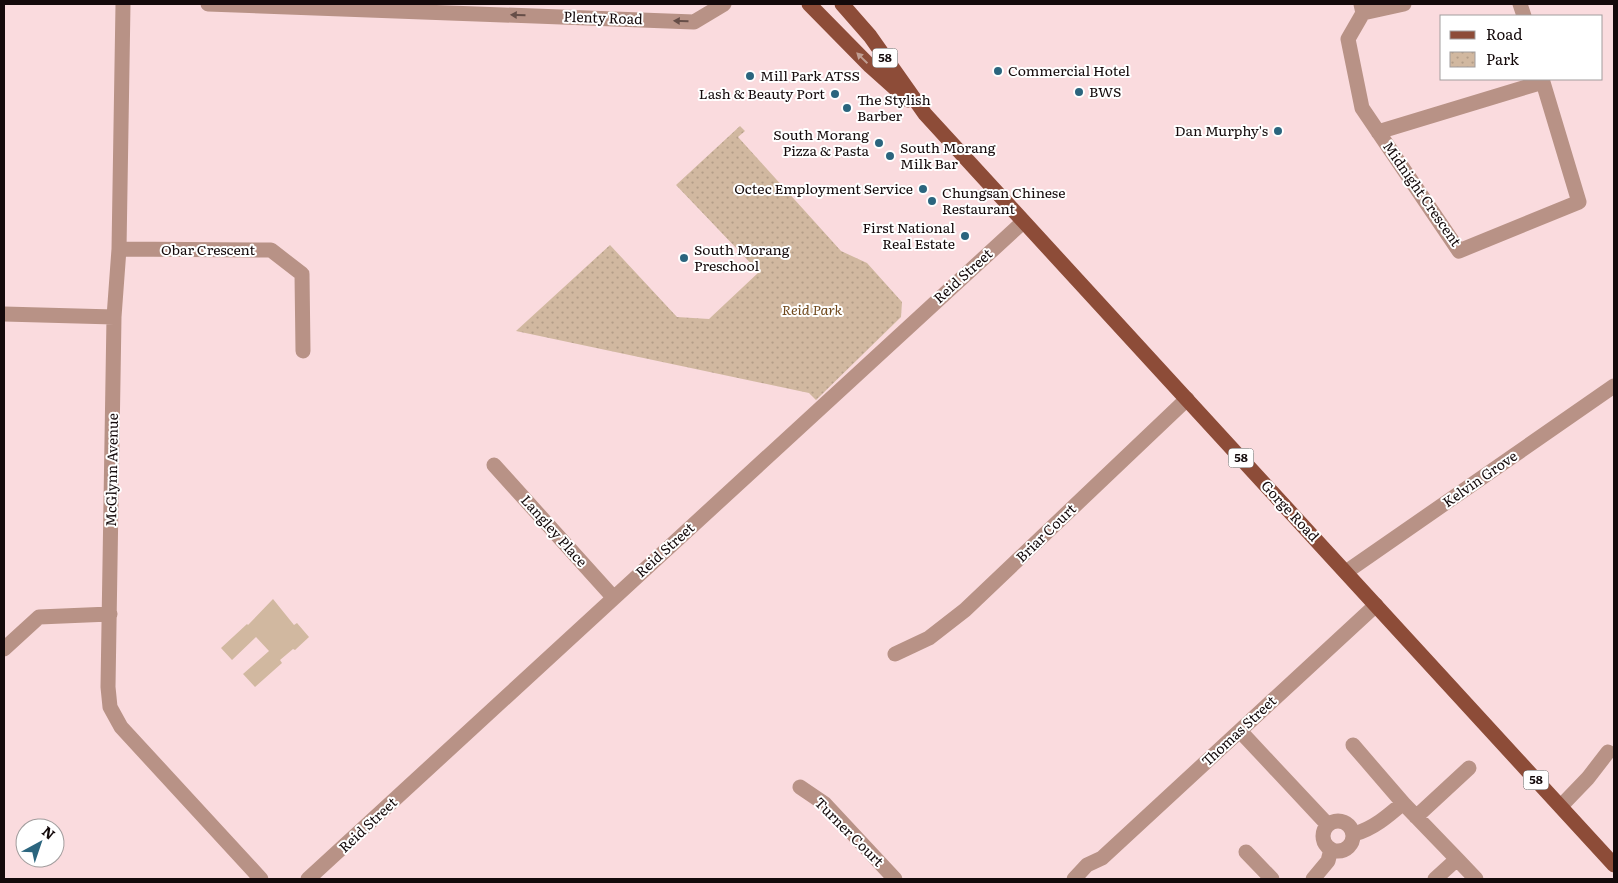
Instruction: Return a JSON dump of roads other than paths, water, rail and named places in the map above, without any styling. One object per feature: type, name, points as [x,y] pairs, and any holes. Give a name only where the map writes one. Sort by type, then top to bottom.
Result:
[{"type":"main road","name":"Gorge Road","points":[[809,4],[870,66],[925,114],[1614,865]]},
{"type":"main road","name":"Gorge Road","points":[[842,4],[870,36],[925,114]]},
{"type":"street","name":"McGlynn Avenue","points":[[123,4],[119,249],[114,317],[108,694],[110,707],[117,721],[262,879]]},
{"type":"street","name":"Plenty Road","points":[[208,4],[694,22],[724,4]]},
{"type":"street","name":"Plenty Road","points":[[432,4],[447,13]]},
{"type":"street","name":"Midnight Crescent","points":[[1404,4],[1362,8],[1348,39],[1362,108],[1460,251],[1579,202],[1543,80]]},
{"type":"street","points":[[1378,132],[1543,80]]},
{"type":"street","name":"Reid Street","points":[[308,879],[1023,222]]},
{"type":"street","name":"Obar Crescent","points":[[119,249],[271,250],[302,274],[303,351]]},
{"type":"street","points":[[4,314],[114,317]]},
{"type":"street","name":"Kelvin Grove","points":[[1346,572],[1614,386]]},
{"type":"street","name":"Briar Court","points":[[895,654],[929,638],[965,610],[1187,399]]},
{"type":"street","name":"Langley Place","points":[[494,465],[613,597]]},
{"type":"street","name":"Thomas Street","points":[[1088,879],[1102,858],[1376,605]]},
{"type":"street","points":[[4,649],[39,618],[110,614]]},
{"type":"street","points":[[1240,731],[1328,825]]},
{"type":"street","points":[[1352,745],[1403,803],[1476,879]]},
{"type":"street","points":[[1561,806],[1611,751]]},
{"type":"street","points":[[1593,760],[1611,751]]},
{"type":"street","points":[[1416,817],[1469,768]]},
{"type":"street","name":"Turner Court","points":[[800,787],[825,804],[895,879]]},
{"type":"street","points":[[1354,834],[1364,831],[1386,818],[1403,803]]},
{"type":"street","points":[[1335,821],[1345,822],[1354,834],[1349,847],[1340,851],[1332,849],[1324,840],[1324,830],[1335,821]]},
{"type":"street","points":[[1314,879],[1328,861],[1332,849]]},
{"type":"street","points":[[1246,852],[1272,879]]},
{"type":"street","name":"Thomas Street","points":[[1074,879],[1087,865],[1102,858]]},
{"type":"street","points":[[1435,879],[1457,859]]},
{"type":"place","name":"Commercial Hotel","points":[[998,71]]},
{"type":"place","name":"Mill Park ATSS","points":[[750,76]]},
{"type":"place","name":"BWS","points":[[1079,92]]},
{"type":"place","name":"Lash & Beauty Port","points":[[835,94]]},
{"type":"place","name":"The Stylish Barber","points":[[847,108]]},
{"type":"place","name":"Dan Murphy's","points":[[1278,131]]},
{"type":"place","name":"South Morang Pizza & Pasta","points":[[879,143]]},
{"type":"place","name":"South Morang Milk Bar","points":[[890,156]]},
{"type":"place","name":"Octec Employment Service","points":[[923,189]]},
{"type":"place","name":"Chungsan Chinese Restaurant","points":[[932,201]]},
{"type":"place","name":"First National Real Estate","points":[[965,236]]},
{"type":"place","name":"South Morang Preschool","points":[[684,258]]},
{"type":"park label","name":"Reid Park","points":[[812,310]]}]
